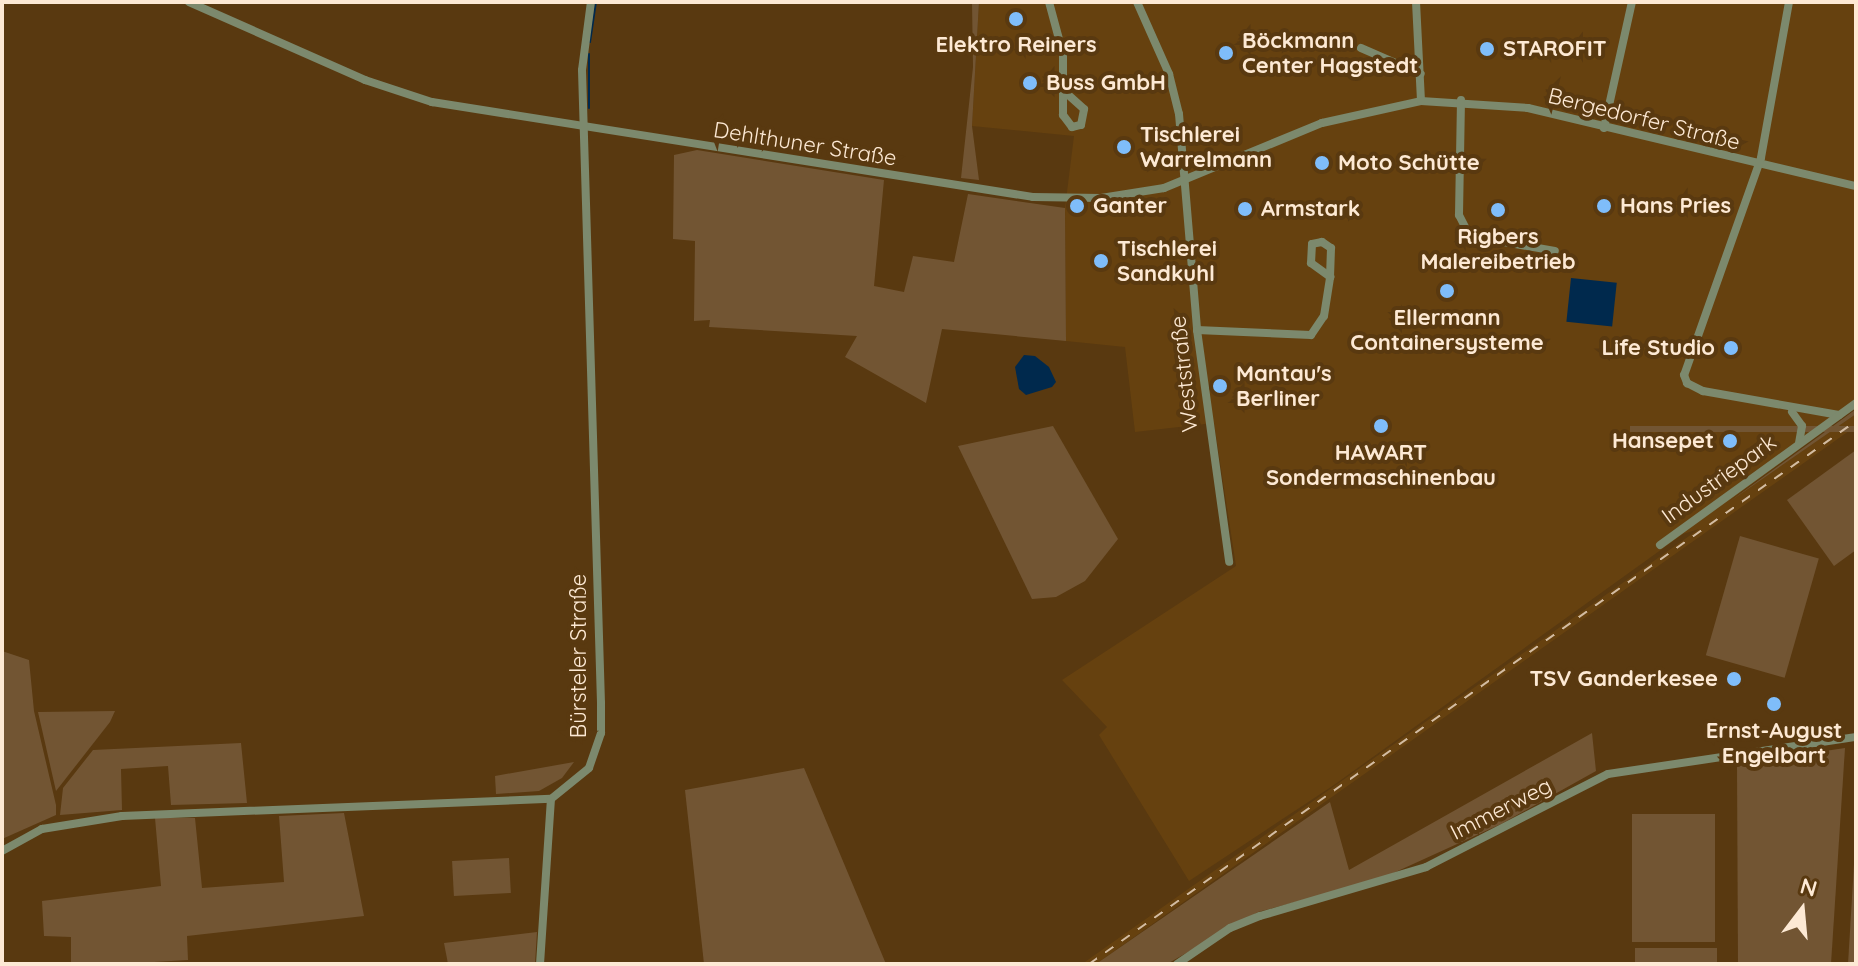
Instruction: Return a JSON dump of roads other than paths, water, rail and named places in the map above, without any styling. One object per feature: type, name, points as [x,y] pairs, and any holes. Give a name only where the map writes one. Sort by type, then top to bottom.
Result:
[{"type":"street","name":"Dehlthuner Straße","points":[[189,2],[386,89],[432,102],[1033,197],[1126,196],[1186,181],[1322,123],[1421,101]]},
{"type":"street","name":"Bürsteler Straße","points":[[551,799],[589,768],[601,733],[582,70],[591,2]]},
{"type":"street","points":[[1049,2],[1063,54],[1066,93]]},
{"type":"street","name":"Weststraße","points":[[1137,2],[1169,74],[1186,181],[1197,330],[1229,562]]},
{"type":"street","points":[[1416,2],[1421,101]]},
{"type":"street","points":[[1604,128],[1632,2]]},
{"type":"street","points":[[1758,166],[1789,2]]},
{"type":"street","points":[[1361,48],[1421,74]]},
{"type":"street","points":[[1461,100],[1459,215],[1466,229],[1475,237],[1555,251]]},
{"type":"street","name":"Bergedorfer Straße","points":[[1421,101],[1461,100],[1528,108],[1758,166],[1856,186]]},
{"type":"street","name":"Industriepark","points":[[1758,166],[1684,375],[1693,388],[1787,408],[1839,415]]},
{"type":"street","points":[[1197,330],[1311,335],[1324,316],[1330,277]]},
{"type":"street","name":"Industriepark","points":[[1660,545],[1856,403]]},
{"type":"street","name":"Industriepark","points":[[1787,408],[1798,416],[1799,443]]},
{"type":"street","name":"Immerweg","points":[[1177,964],[1230,928],[1260,916],[1426,867],[1608,774],[1856,737]]},
{"type":"street","points":[[2,851],[42,829],[93,819],[551,799],[540,964]]},
{"type":"water","points":[[1571,278],[1617,283],[1612,327],[1566,322]]},
{"type":"water","points":[[1024,355],[1035,356],[1049,367],[1056,382],[1052,387],[1026,395],[1019,389],[1015,367]]},
{"type":"waterway","points":[[590,42],[596,2]]},
{"type":"waterway","points":[[589,54],[589,108]]},
{"type":"railway","points":[[1089,964],[1856,421]]},
{"type":"place","name":"Elektro Reiners","points":[[1016,19]]},
{"type":"place","name":"STAROFIT","points":[[1487,49]]},
{"type":"place","name":"Böckmann Center Hagstedt","points":[[1226,53]]},
{"type":"place","name":"Buss GmbH","points":[[1030,83]]},
{"type":"place","name":"Tischlerei Warrelmann","points":[[1124,147]]},
{"type":"place","name":"Moto Schütte","points":[[1322,163]]},
{"type":"place","name":"Ganter","points":[[1077,206]]},
{"type":"place","name":"Hans Pries","points":[[1604,206]]},
{"type":"place","name":"Armstark","points":[[1245,209]]},
{"type":"place","name":"Rigbers Malereibetrieb","points":[[1498,210]]},
{"type":"place","name":"Tischlerei Sandkuhl","points":[[1101,261]]},
{"type":"place","name":"Ellermann Containersysteme","points":[[1447,291]]},
{"type":"place","name":"Life Studio","points":[[1731,348]]},
{"type":"place","name":"Mantau's Berliner","points":[[1220,386]]},
{"type":"place","name":"HAWART Sondermaschinenbau","points":[[1381,426]]},
{"type":"place","name":"Hansepet","points":[[1730,441]]},
{"type":"place","name":"TSV Ganderkesee","points":[[1734,679]]},
{"type":"place","name":"Ernst-August Engelbart","points":[[1774,704]]}]
